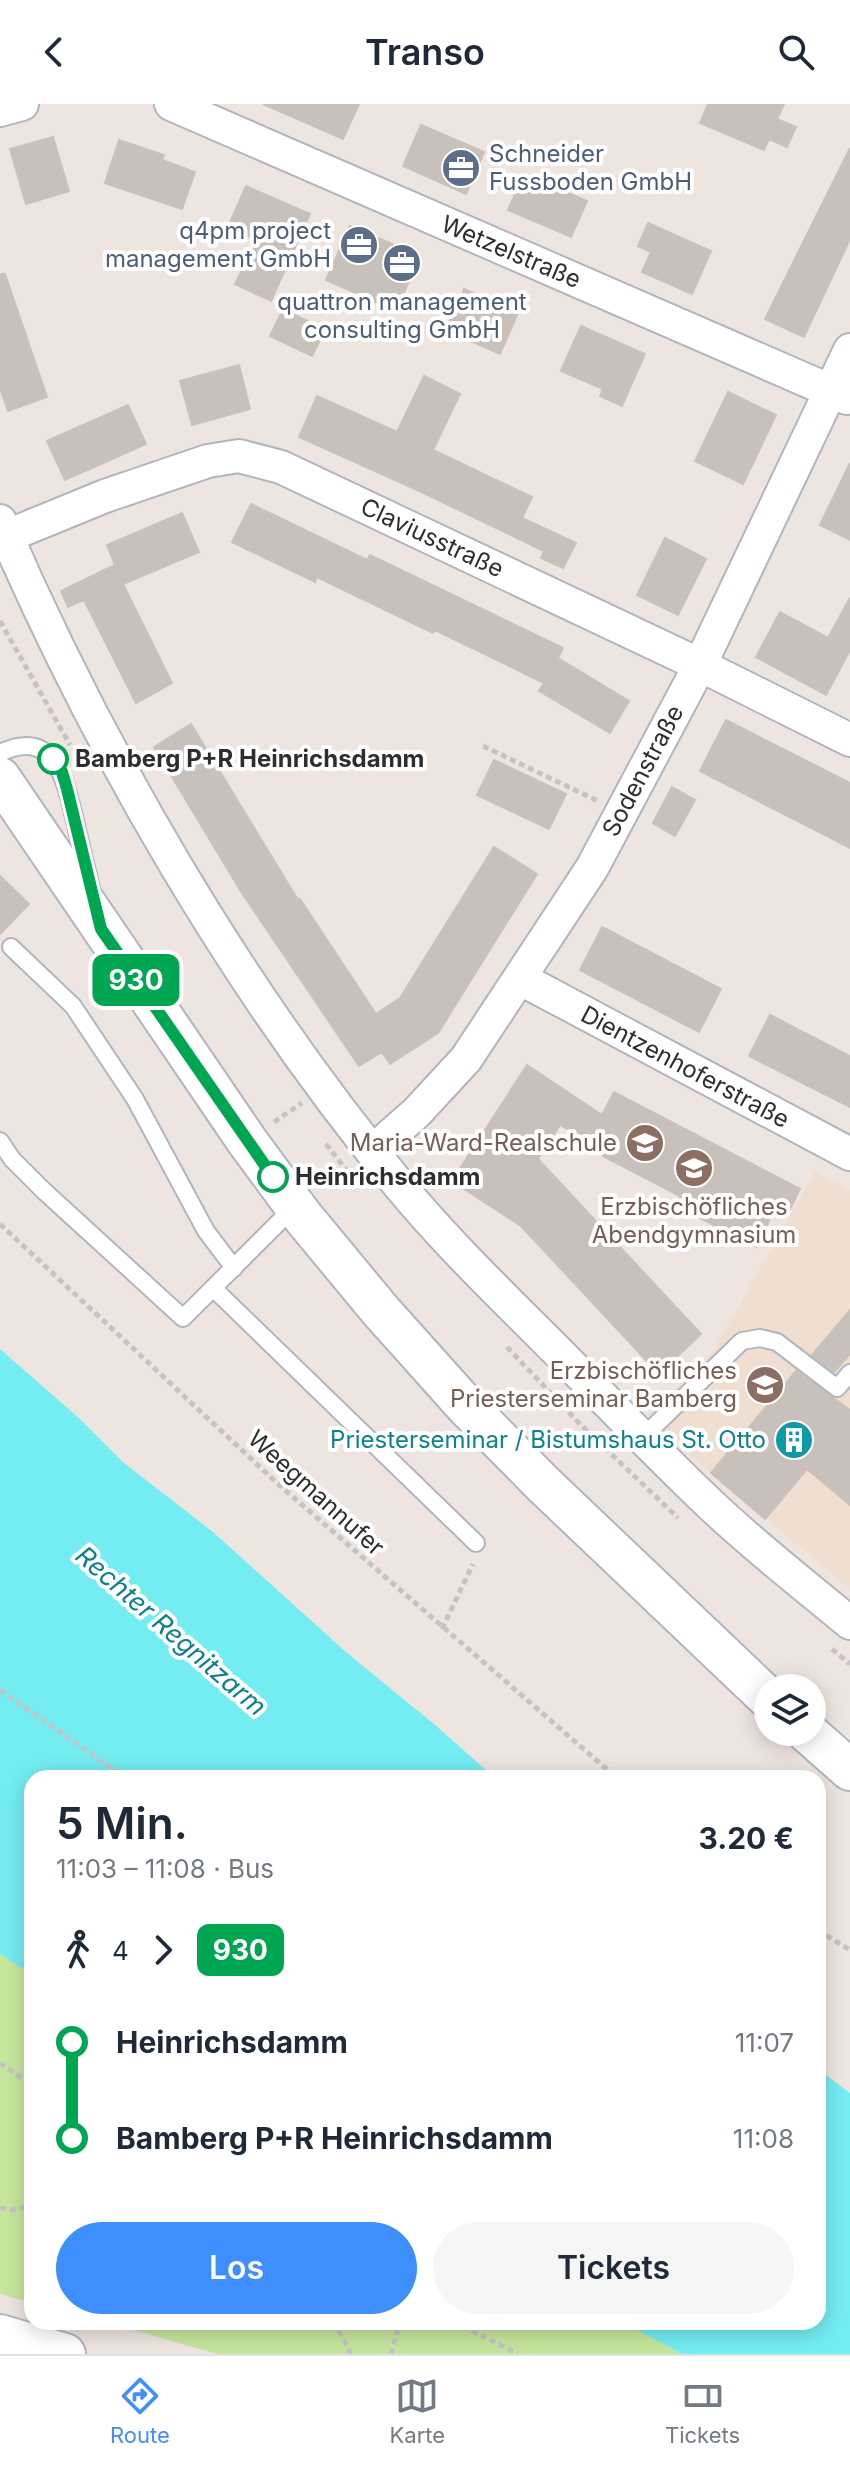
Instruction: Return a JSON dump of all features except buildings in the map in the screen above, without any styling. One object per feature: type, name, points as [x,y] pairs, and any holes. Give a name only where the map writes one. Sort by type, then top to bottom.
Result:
[{"type":"street","points":[[0,110],[22,104]]},
{"type":"street","name":"Wetzelstraße","points":[[171,104],[840,395]]},
{"type":"street","name":"Sodenstraße","points":[[373,1151],[417,1112],[466,1059],[592,868],[840,395],[850,350]]},
{"type":"street","name":"Claviusstraße","points":[[2,532],[192,464],[239,456],[257,459],[281,467],[700,665],[850,740]]},
{"type":"street","points":[[2,532],[90,709],[163,841],[246,976],[373,1151],[408,1195],[488,1282],[712,1506],[850,1623]]},
{"type":"street","points":[[0,778],[247,1141],[295,1206],[380,1310],[465,1405],[754,1685]]},
{"type":"street","name":"Dientzenhoferstraße","points":[[521,979],[850,1154]]},
{"type":"street","points":[[823,1746],[850,1770]]},
{"type":"street","points":[[0,2335],[65,2354]]},
{"type":"lane","points":[[0,753],[14,746],[39,748],[53,759],[62,772],[101,929]]},
{"type":"lane","points":[[11,947],[73,1006],[135,1099],[206,1231],[234,1268]]},
{"type":"lane","points":[[0,1141],[12,1159],[44,1191],[183,1318],[295,1206]]},
{"type":"lane","points":[[213,1288],[476,1543]]},
{"type":"lane","points":[[643,1437],[742,1341],[760,1338],[777,1342],[837,1388],[850,1373]]},
{"type":"path","points":[[483,746],[596,800]]},
{"type":"path","points":[[247,1141],[325,1087]]},
{"type":"path","name":"Weegmannufer","points":[[0,1224],[277,1483],[608,1770]]},
{"type":"path","points":[[442,1629],[472,1566],[476,1543]]},
{"type":"path","points":[[0,1690],[115,1770]]},
{"type":"path","points":[[826,1935],[850,1950]]},
{"type":"path","points":[[0,2063],[24,2080]]},
{"type":"path","points":[[0,2208],[11,2210],[24,2207]]},
{"type":"path","points":[[338,2330],[351,2354]]},
{"type":"path","points":[[391,2354],[398,2330]]},
{"type":"path","points":[[470,2330],[518,2354]]},
{"type":"shaded area","name":"Erzbischöfliches Priesterseminar Bamberg","points":[[815,1172],[850,1190],[850,1589],[665,1434],[648,1415],[711,1355]]},
{"type":"green space","points":[[0,1954],[24,1970],[24,2301],[0,2294]]},
{"type":"green space","points":[[133,2330],[637,2330],[682,2354],[217,2354]]},
{"type":"water","name":"Rechter Regnitzarm","points":[[0,1349],[80,1419],[124,1463],[213,1532],[347,1653],[486,1770],[24,1770],[24,1970],[0,1954]]},
{"type":"water","points":[[826,2075],[850,2093],[850,2354],[682,2354],[637,2330],[826,2330]]},
{"type":"bus line","name":"930","points":[[53,759],[62,772],[67,789],[101,929],[273,1177]]},
{"type":"place","name":"Schneider Fussboden GmbH","points":[[461,168]]},
{"type":"place","name":"q4pm project management GmbH","points":[[359,245]]},
{"type":"place","name":"quattron management consulting GmbH","points":[[402,263]]},
{"type":"place","name":"Bamberg P+R Heinrichsdamm","points":[[53,759]]},
{"type":"place","name":"Maria-Ward-Realschule","points":[[645,1143]]},
{"type":"place","name":"Erzbischöfliches Abendgymnasium","points":[[694,1168]]},
{"type":"place","name":"Heinrichsdamm","points":[[273,1177]]},
{"type":"place","name":"Erzbischöfliches Priesterseminar Bamberg","points":[[765,1385]]},
{"type":"place","name":"Priesterseminar / Bistumshaus St. Otto","points":[[794,1440]]}]
